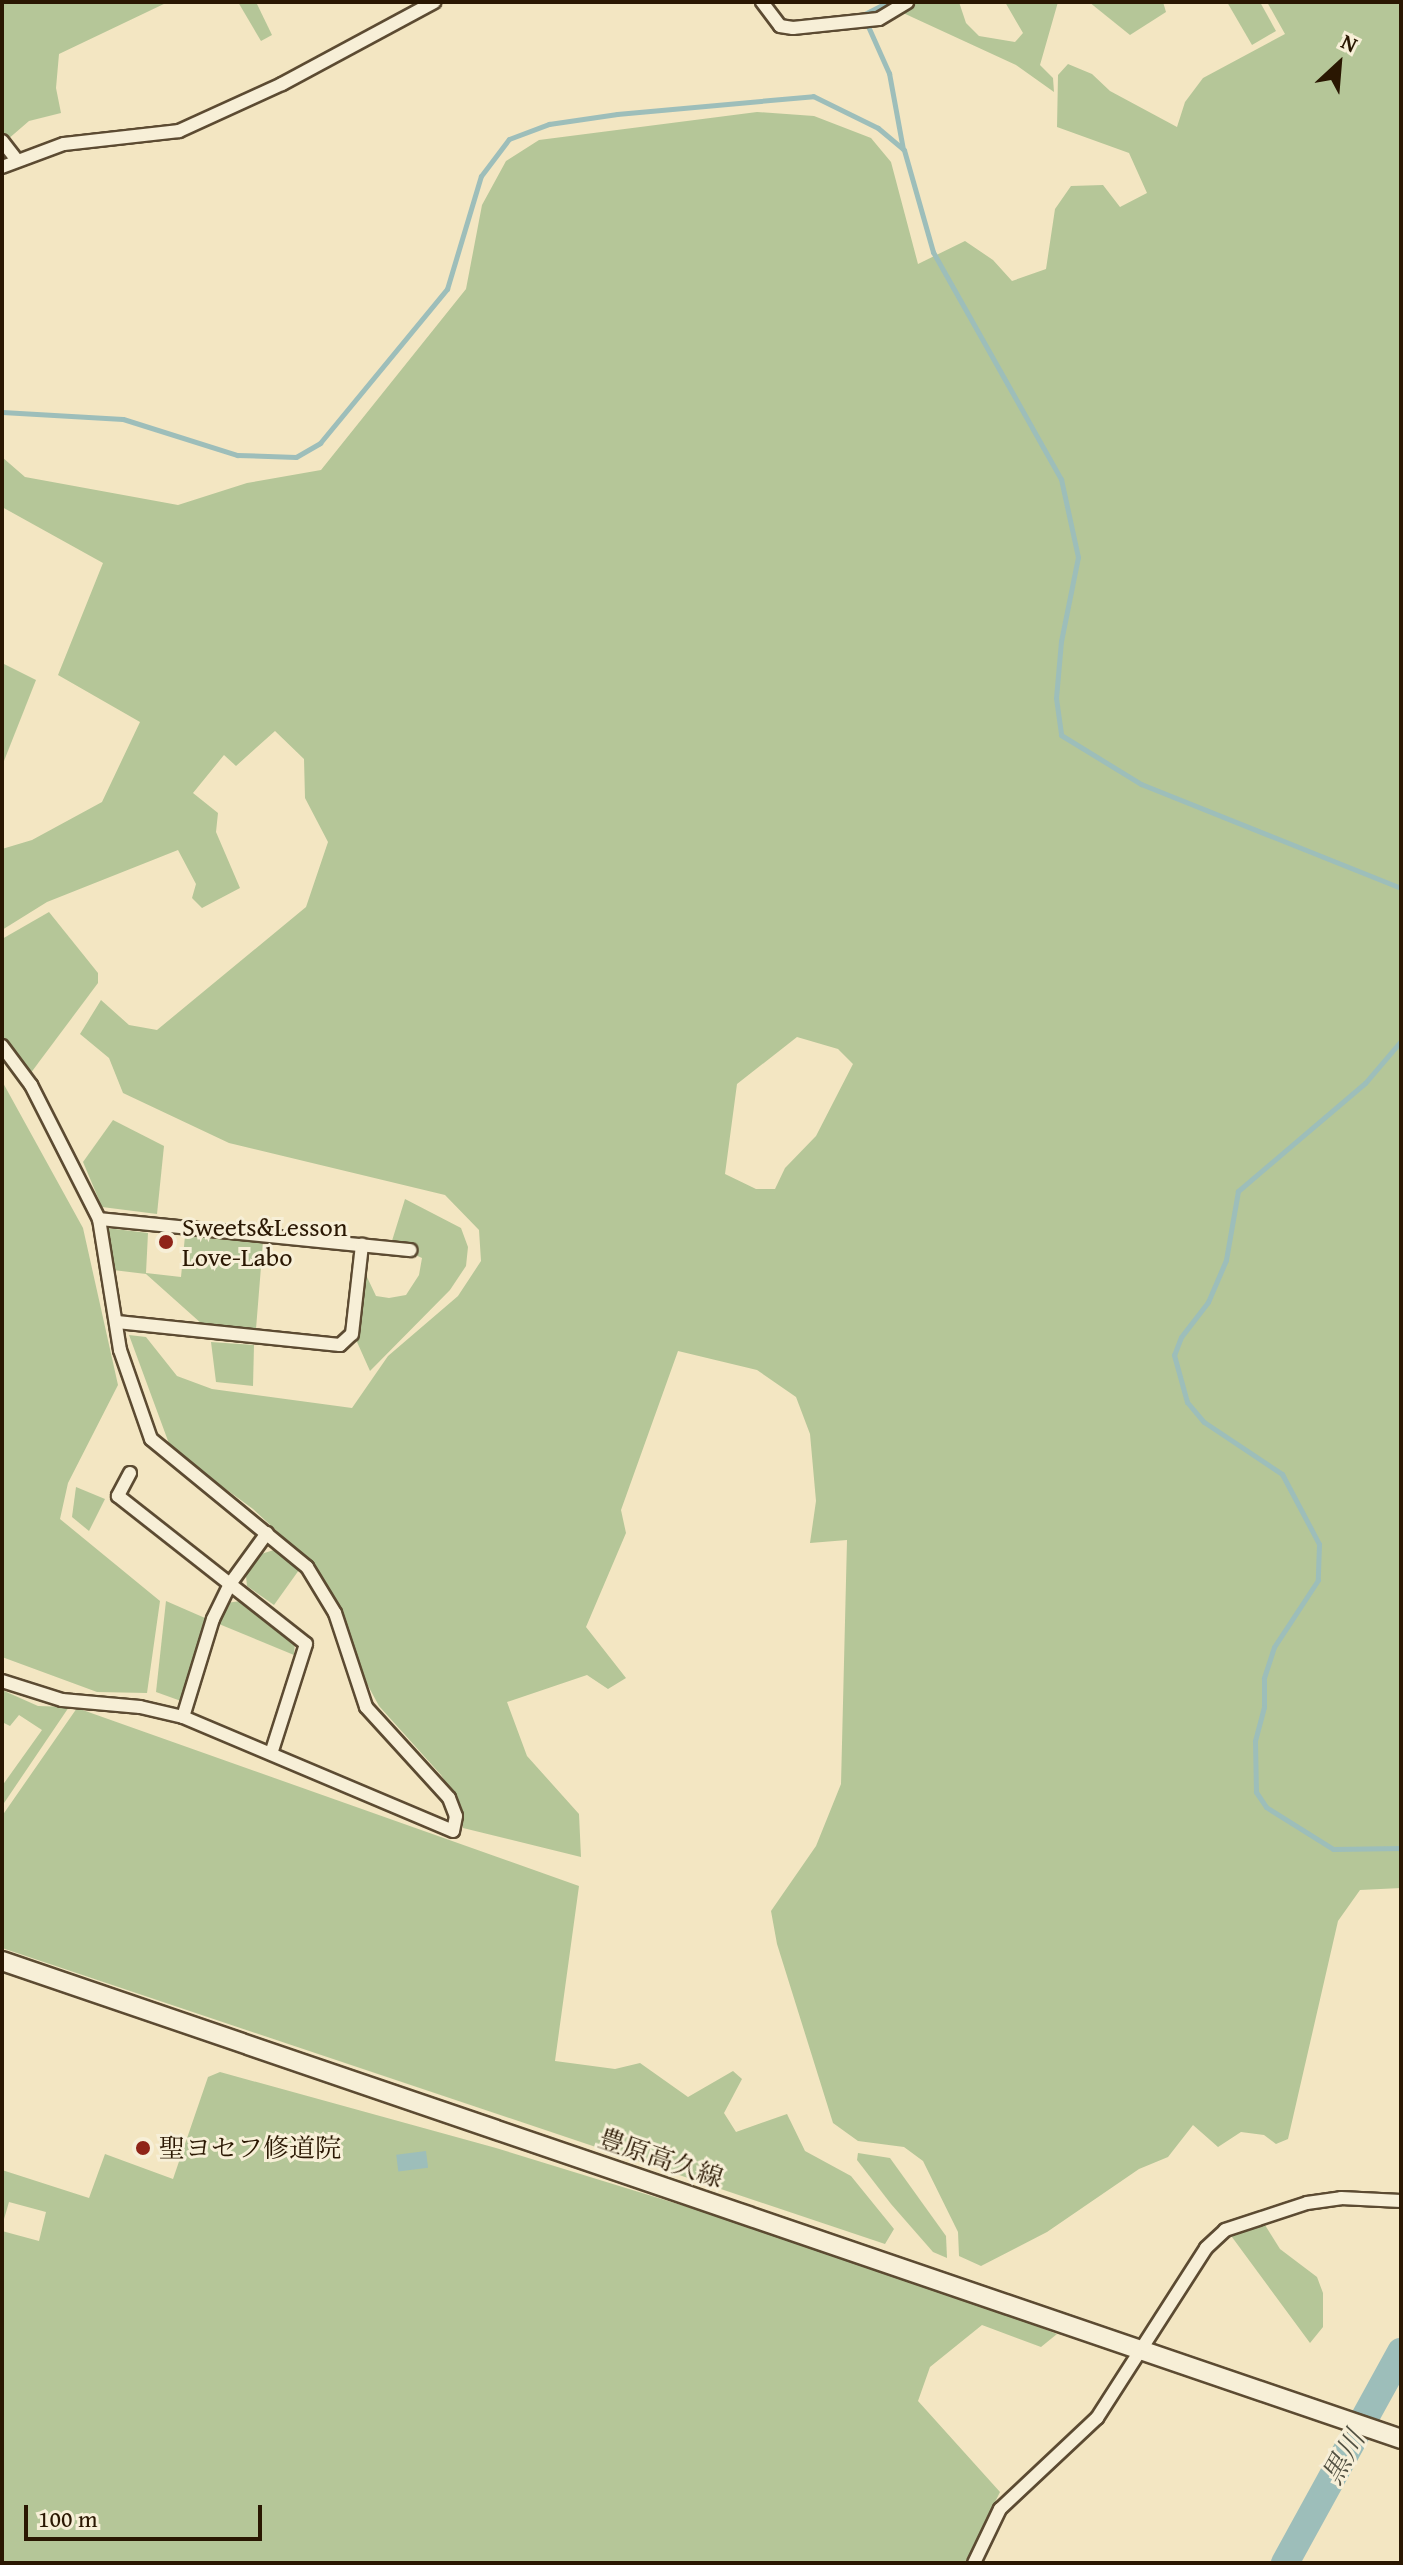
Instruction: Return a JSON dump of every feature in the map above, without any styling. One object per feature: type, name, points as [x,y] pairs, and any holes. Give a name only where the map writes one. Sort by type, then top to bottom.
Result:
[{"type":"main road","name":"豊原高久線","points":[[2,1961],[1401,2439]]},
{"type":"street","points":[[2,167],[64,144],[179,131],[282,84],[434,2]]},
{"type":"street","points":[[762,2],[780,26],[793,28],[879,19],[907,2]]},
{"type":"street","points":[[2,141],[17,160]]},
{"type":"street","points":[[2,1046],[31,1085],[99,1219],[127,1375],[151,1439],[307,1567],[327,1597],[366,1707],[449,1798],[456,1816],[453,1831],[183,1717],[140,1707],[62,1700],[2,1681]]},
{"type":"street","points":[[99,1219],[410,1250]]},
{"type":"street","points":[[117,1322],[340,1345],[352,1334],[362,1245]]},
{"type":"street","points":[[130,1473],[118,1496],[306,1644],[271,1754]]},
{"type":"street","points":[[183,1717],[213,1619],[230,1584],[267,1533]]},
{"type":"street","points":[[974,2563],[1000,2509],[1077,2441],[1141,2350],[1206,2248],[1225,2230],[1307,2203],[1341,2198],[1401,2201]]},
{"type":"green space","points":[[2,2],[168,2],[59,54],[56,88],[61,113],[29,121],[7,140],[2,134]]},
{"type":"green space","points":[[238,2],[256,2],[272,35],[261,41]]},
{"type":"green space","points":[[913,2],[959,2],[966,23],[979,36],[1015,42],[1023,33],[1005,2],[1058,2],[1040,65],[1053,78],[1054,92],[1016,65],[901,12]]},
{"type":"green space","points":[[1089,2],[1163,2],[1166,12],[1130,35]]},
{"type":"green space","points":[[1227,2],[1260,2],[1276,31],[1252,45]]},
{"type":"green space","points":[[1267,2],[1401,2],[1401,1888],[1360,1890],[1338,1921],[1288,2139],[1276,2144],[1264,2135],[1241,2132],[1218,2147],[1193,2125],[1168,2157],[1139,2169],[1047,2232],[981,2266],[959,2256],[958,2232],[923,2161],[904,2147],[858,2141],[833,2123],[777,1944],[771,1911],[816,1846],[841,1784],[847,1540],[810,1543],[816,1501],[810,1434],[796,1397],[757,1370],[678,1351],[621,1510],[626,1533],[586,1627],[626,1678],[608,1689],[587,1675],[507,1702],[527,1756],[579,1814],[581,1857],[463,1828],[462,1808],[441,1775],[379,1706],[359,1669],[340,1608],[307,1559],[253,1509],[171,1449],[129,1335],[146,1337],[177,1376],[212,1389],[352,1408],[388,1356],[458,1296],[481,1261],[479,1230],[445,1195],[229,1143],[123,1093],[109,1058],[80,1034],[101,1000],[129,1025],[157,1030],[306,907],[328,842],[305,798],[304,759],[275,731],[236,766],[224,755],[193,793],[218,813],[216,832],[240,888],[202,908],[192,898],[196,884],[178,850],[47,902],[2,930],[2,849],[32,840],[102,802],[140,722],[58,675],[103,563],[2,507],[2,457],[25,477],[178,505],[247,483],[321,470],[466,289],[482,205],[506,161],[539,140],[757,112],[814,116],[871,138],[891,162],[918,264],[965,241],[993,260],[1012,281],[1046,269],[1055,209],[1071,186],[1103,185],[1120,207],[1147,193],[1129,153],[1057,127],[1058,75],[1068,64],[1092,74],[1110,91],[1177,127],[1185,102],[1203,78],[1285,34]],"holes":[[[797,1037],[838,1049],[853,1064],[816,1136],[785,1168],[775,1189],[756,1189],[725,1174],[737,1084]]]},
{"type":"green space","points":[[2,663],[36,680],[2,766]]},
{"type":"green space","points":[[49,912],[98,973],[98,983],[30,1074],[2,1037],[2,939]]},
{"type":"green space","points":[[2,1081],[83,1228],[118,1385],[68,1483],[60,1519],[160,1601],[147,1693],[97,1692],[2,1657]]},
{"type":"green space","points":[[113,1120],[164,1146],[157,1214],[102,1207],[83,1162]]},
{"type":"green space","points":[[405,1199],[461,1228],[468,1247],[466,1266],[450,1290],[370,1371],[357,1342],[366,1275],[376,1296],[389,1298],[406,1295],[419,1275],[422,1258],[391,1244]]},
{"type":"green space","points":[[107,1228],[148,1233],[146,1273],[181,1277],[185,1236],[263,1242],[256,1329],[202,1324],[146,1274],[113,1270]]},
{"type":"green space","points":[[211,1342],[254,1345],[253,1386],[216,1382]]},
{"type":"green space","points":[[76,1487],[105,1499],[89,1531],[72,1517]]},
{"type":"green space","points":[[274,1550],[299,1570],[274,1605],[247,1586],[246,1576],[261,1554]]},
{"type":"green space","points":[[166,1601],[205,1618],[181,1701],[156,1692]]},
{"type":"green space","points":[[241,1601],[295,1641],[294,1655],[219,1624],[226,1603]]},
{"type":"green space","points":[[2,1690],[38,1706],[69,1707],[2,1806],[2,1786],[42,1730],[19,1715],[10,1726],[2,1722]]},
{"type":"green space","points":[[77,1708],[579,1886],[555,2061],[615,2069],[640,2063],[688,2097],[733,2071],[742,2079],[724,2113],[736,2132],[787,2114],[805,2151],[851,2176],[894,2229],[885,2244],[2,1948],[2,1816]]},
{"type":"green space","points":[[220,2072],[496,2148],[895,2271],[1057,2334],[1041,2347],[982,2325],[930,2367],[918,2401],[1000,2492],[965,2563],[2,2563],[2,2231],[39,2241],[46,2212],[9,2202],[2,2226],[2,2170],[89,2198],[105,2154],[173,2179],[208,2077]]},
{"type":"green space","points":[[858,2153],[890,2158],[946,2236],[947,2258],[933,2252],[891,2204],[857,2160]]},
{"type":"green space","points":[[1265,2225],[1280,2249],[1317,2277],[1323,2293],[1323,2327],[1310,2343],[1229,2233]]},
{"type":"water","points":[[426,2151],[428,2168],[398,2172],[396,2155]]},
{"type":"waterway","points":[[888,2],[863,15],[889,73],[903,149]]},
{"type":"waterway","points":[[2,412],[123,419],[237,455],[296,457],[320,443],[447,289],[481,176],[509,139],[549,124],[617,114],[813,96],[878,128],[904,150],[933,252],[1061,479],[1078,557],[1061,641],[1056,698],[1061,735],[1141,784],[1401,888]]},
{"type":"waterway","points":[[1401,1041],[1365,1083],[1238,1191],[1226,1260],[1208,1302],[1181,1337],[1174,1355],[1187,1402],[1204,1422],[1282,1474],[1319,1544],[1318,1580],[1274,1647],[1264,1678],[1264,1707],[1255,1741],[1256,1792],[1266,1807],[1333,1849],[1401,1848]]},
{"type":"waterway","name":"黒川","points":[[1285,2563],[1401,2352]]},
{"type":"place","name":"Sweets&Lesson Love-Labo","points":[[166,1242]]},
{"type":"place","name":"聖ヨセフ修道院","points":[[143,2148]]}]
